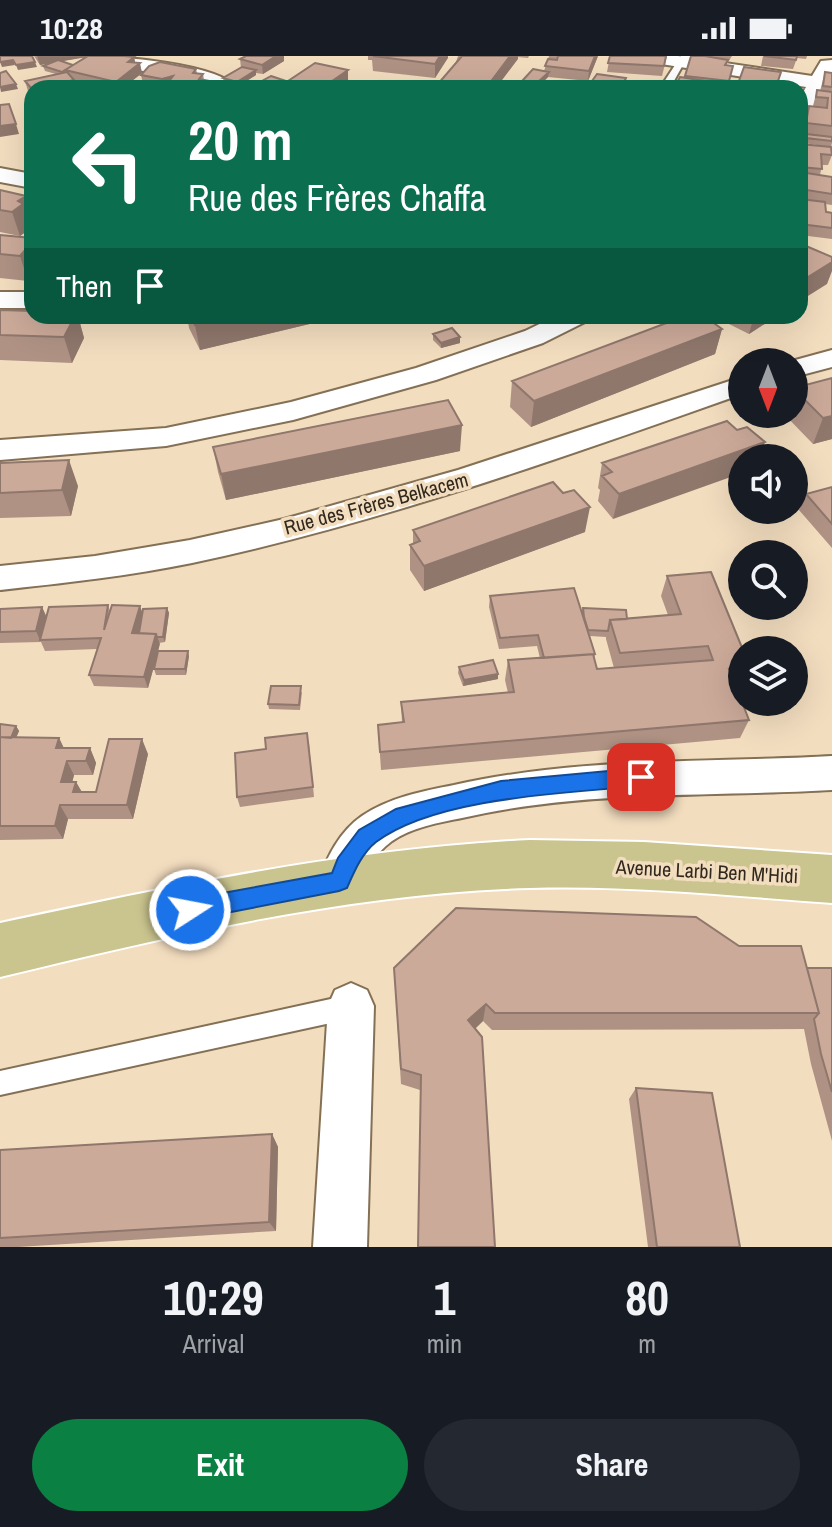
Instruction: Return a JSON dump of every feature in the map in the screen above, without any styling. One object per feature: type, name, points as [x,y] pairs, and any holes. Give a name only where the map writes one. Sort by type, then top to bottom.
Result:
[{"type":"main road","name":"Avenue Larbi Ben M'Hidi","points":[[583,864],[617,853],[652,847],[832,848]]},
{"type":"main road","name":"Avenue Larbi Ben M'Hidi","points":[[583,864],[619,881],[659,891],[832,907]]},
{"type":"main road","name":"Avenue Larbi Ben M'Hidi","points":[[16,942],[339,881],[428,871],[583,864],[832,879]]},
{"type":"street","points":[[94,56],[211,80]]},
{"type":"street","points":[[642,56],[684,59],[802,80]]},
{"type":"street","points":[[808,105],[824,84],[832,61]]},
{"type":"street","points":[[0,175],[24,180]]},
{"type":"street","points":[[0,300],[24,300]]},
{"type":"street","points":[[0,450],[166,437],[293,411],[426,374],[534,337],[560,324]]},
{"type":"street","points":[[808,365],[832,358]]},
{"type":"street","name":"Rue des Frères Belkacem","points":[[0,578],[182,554],[427,492],[728,390]]},
{"type":"street","points":[[339,881],[355,850],[380,827],[404,816],[501,790],[641,777],[832,773]]},
{"type":"street","points":[[340,1247],[351,1006]]},
{"type":"lane","points":[[670,80],[684,59]]},
{"type":"lane","points":[[0,1083],[351,1006]]},
{"type":"building","points":[[0,56],[32,56],[35,62],[16,65],[13,60],[0,62]]},
{"type":"building","points":[[88,56],[134,57],[128,62],[140,63],[119,80],[65,70]]},
{"type":"building","points":[[246,56],[276,56],[262,65],[240,59]]},
{"type":"building","points":[[373,56],[440,56],[435,64]]},
{"type":"building","points":[[462,56],[510,56],[492,80],[441,80]]},
{"type":"building","points":[[558,56],[595,56],[589,71],[545,66],[548,59],[557,60]]},
{"type":"building","points":[[610,56],[666,56],[664,66],[608,63]]},
{"type":"building","points":[[691,56],[728,60],[725,65],[733,66],[729,80],[685,76]]},
{"type":"building","points":[[764,56],[797,56],[796,60]]},
{"type":"building","points":[[58,60],[73,65],[62,72],[43,66]]},
{"type":"building","points":[[160,62],[196,69],[193,73],[203,74],[199,79],[204,80],[170,80],[173,76],[162,79],[141,75],[149,66]]},
{"type":"building","points":[[315,63],[348,70],[334,80],[290,80]]},
{"type":"building","points":[[242,67],[256,70],[240,80],[223,78]]},
{"type":"building","points":[[744,67],[781,72],[778,80],[739,80]]},
{"type":"building","points":[[533,69],[549,72],[540,80],[523,80]]},
{"type":"building","points":[[6,71],[16,84],[0,87],[0,73]]},
{"type":"building","points":[[67,72],[74,80],[30,80]]},
{"type":"building","points":[[825,72],[832,73],[832,87],[823,86]]},
{"type":"building","points":[[597,74],[626,78],[625,80],[593,80]]},
{"type":"building","points":[[817,90],[832,92],[832,126],[808,123],[809,106],[827,108],[828,98],[816,97]]},
{"type":"building","points":[[9,104],[16,124],[0,126],[0,105]]},
{"type":"building","points":[[808,134],[832,137],[832,141],[808,138]]},
{"type":"building","points":[[808,145],[831,147],[832,155],[821,154],[822,169],[808,168]]},
{"type":"building","points":[[808,173],[832,177],[832,194],[808,190]]},
{"type":"building","points":[[0,190],[24,196],[18,201],[23,204],[12,212],[0,210]]},
{"type":"building","points":[[808,200],[825,202],[826,212],[832,213],[832,228],[808,225]]},
{"type":"building","points":[[0,235],[24,237],[24,251],[20,256],[0,254]]},
{"type":"building","points":[[808,247],[832,257],[832,262],[808,277]]},
{"type":"building","points":[[0,310],[24,311],[24,324],[71,324],[64,337],[0,335]]},
{"type":"building","points":[[664,324],[715,324],[722,329],[534,401],[512,381]]},
{"type":"building","points":[[452,328],[460,337],[441,343],[433,334]]},
{"type":"building","points":[[832,378],[832,416],[823,418],[808,403],[808,384]]},
{"type":"building","points":[[448,400],[462,425],[221,474],[213,447]]},
{"type":"building","points":[[727,421],[728,428],[748,428],[765,442],[728,444],[728,455],[619,494],[602,476],[612,472],[602,463]]},
{"type":"building","points":[[69,460],[62,490],[0,493],[0,463]]},
{"type":"building","points":[[553,482],[563,493],[574,490],[590,507],[424,566],[410,545],[420,541],[413,530]]},
{"type":"building","points":[[832,487],[832,524],[808,496],[808,493]]},
{"type":"building","points":[[711,572],[728,620],[737,636],[728,636],[728,716],[747,716],[749,720],[380,752],[378,725],[404,722],[401,702],[514,692],[508,660],[593,654],[597,669],[713,660],[708,646],[620,653],[610,620],[681,614],[667,576]]},
{"type":"building","points":[[574,588],[595,654],[544,658],[538,635],[500,638],[490,596]]},
{"type":"building","points":[[108,605],[104,630],[112,605],[140,606],[132,633],[156,634],[144,677],[89,675],[101,638],[40,640],[49,607]]},
{"type":"building","points":[[42,607],[36,631],[0,632],[0,609]]},
{"type":"building","points":[[167,608],[163,637],[139,633],[143,609]]},
{"type":"building","points":[[583,608],[626,610],[627,619],[610,620],[608,631],[588,630]]},
{"type":"building","points":[[158,651],[188,651],[185,669],[154,669]]},
{"type":"building","points":[[493,660],[498,674],[464,680],[459,667]]},
{"type":"building","points":[[271,686],[301,686],[299,705],[268,704]]},
{"type":"building","points":[[0,724],[16,726],[11,738],[0,737]]},
{"type":"building","points":[[307,733],[313,787],[237,797],[235,753],[266,749],[265,738]]},
{"type":"building","points":[[0,737],[59,738],[56,748],[90,748],[86,761],[67,761],[61,782],[76,782],[73,792],[96,792],[109,739],[142,739],[127,805],[60,805],[55,826],[0,826]]},
{"type":"building","points":[[456,908],[696,917],[739,946],[801,946],[819,1013],[495,1013],[486,1004],[468,1020],[482,1037],[495,1247],[418,1247],[421,1075],[401,1069],[394,968]]},
{"type":"building","points":[[807,968],[832,968],[832,1092],[821,1054],[814,1019],[819,1013]]},
{"type":"building","points":[[636,1088],[712,1093],[740,1247],[657,1247]]},
{"type":"building","points":[[272,1134],[269,1222],[0,1238],[0,1150]]},
{"type":"route","points":[[190,910],[339,881],[345,865],[366,837],[396,818],[501,790],[641,777]]}]
